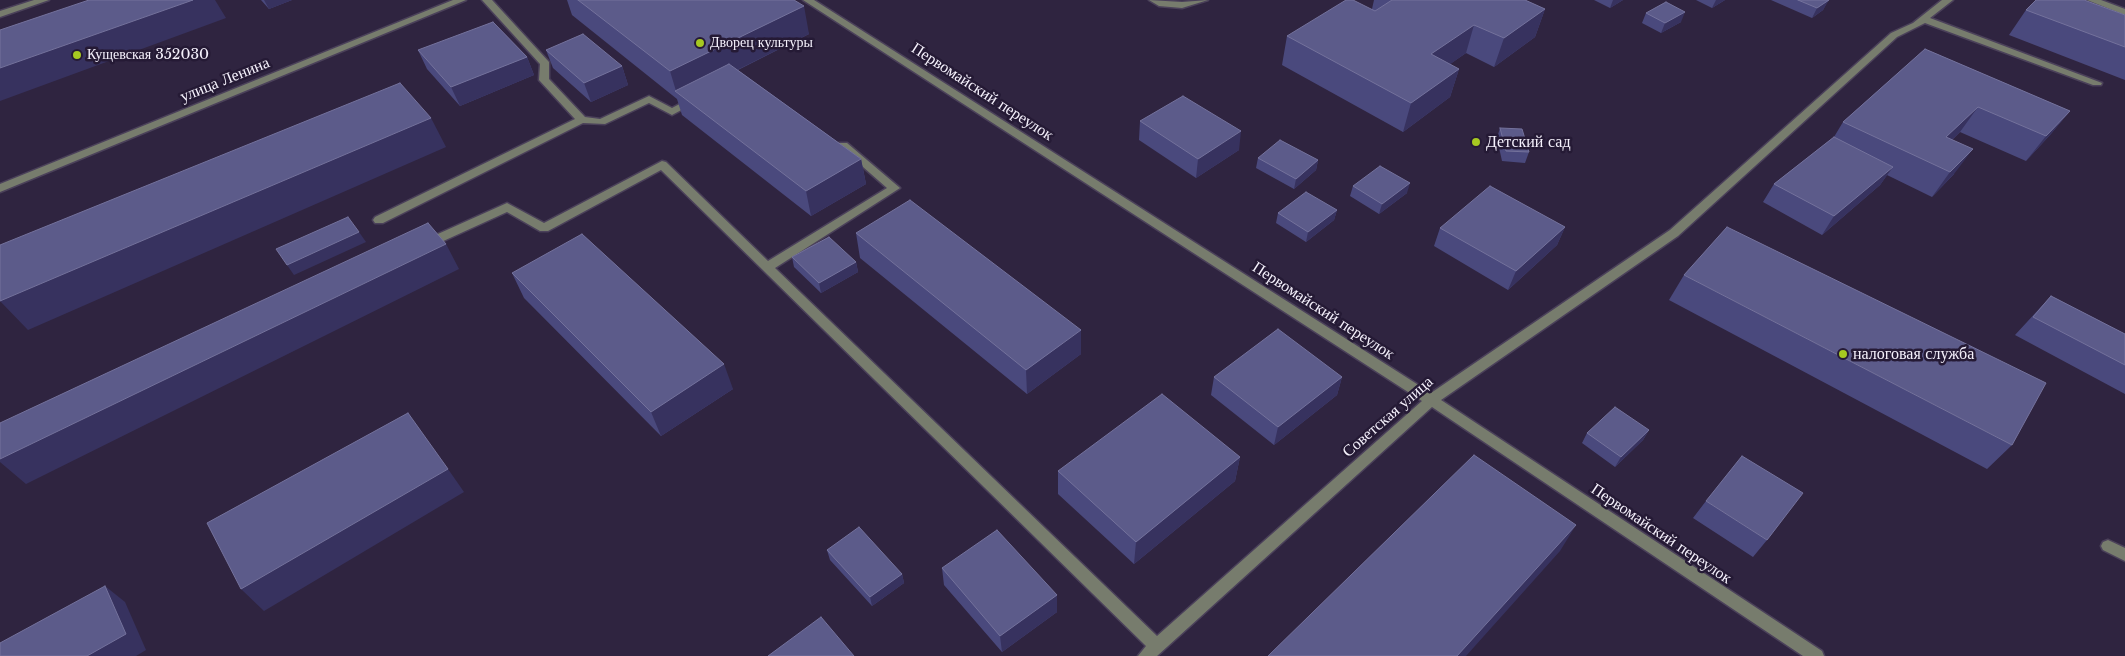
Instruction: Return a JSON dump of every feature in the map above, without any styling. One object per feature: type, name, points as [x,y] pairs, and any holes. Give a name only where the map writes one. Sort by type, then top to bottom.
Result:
[{"type":"street","points":[[0,14],[44,0]]},
{"type":"street","name":"улица Ленина","points":[[0,188],[461,0]]},
{"type":"street","points":[[487,0],[545,64],[544,80],[582,120]]},
{"type":"street","name":"Первомайский переулок","points":[[808,0],[1431,400],[1816,656]]},
{"type":"street","points":[[1154,0],[1159,3],[1182,5],[1203,0]]},
{"type":"street","points":[[1923,19],[1948,0]]},
{"type":"street","points":[[2092,0],[2125,12]]},
{"type":"street","points":[[1923,19],[2097,84]]},
{"type":"street","name":"Советская улица","points":[[1146,656],[1431,400],[1674,233],[1894,35],[1923,19]]},
{"type":"street","points":[[379,220],[582,120],[602,122],[648,99],[672,112],[706,95]]},
{"type":"street","points":[[768,267],[894,188],[843,145]]},
{"type":"street","points":[[408,252],[508,207],[544,228],[662,165],[1157,646]]},
{"type":"street","points":[[2108,546],[2125,555]]},
{"type":"building","points":[[89,0],[193,0],[0,68],[0,30]]},
{"type":"building","points":[[578,0],[794,0],[804,6],[670,71]]},
{"type":"building","points":[[1346,0],[1353,0],[1375,11],[1392,0],[1525,0],[1545,9],[1504,38],[1474,25],[1431,54],[1459,69],[1411,103],[1287,36]]},
{"type":"building","points":[[1798,0],[1829,0],[1817,8]]},
{"type":"building","points":[[2036,0],[2084,0],[2125,15],[2125,47],[2026,10]]},
{"type":"building","points":[[1666,2],[1685,12],[1665,23],[1646,13]]},
{"type":"building","points":[[493,22],[527,57],[451,87],[418,50]]},
{"type":"building","points":[[583,34],[622,66],[584,83],[546,50]]},
{"type":"building","points":[[1925,49],[2070,111],[2046,136],[1978,107],[1946,137],[1973,149],[1950,172],[1843,122]]},
{"type":"building","points":[[729,64],[861,159],[806,191],[675,91]]},
{"type":"building","points":[[400,83],[431,118],[0,301],[0,245]]},
{"type":"building","points":[[1183,96],[1241,131],[1198,159],[1140,121]]},
{"type":"building","points":[[1500,128],[1522,129],[1529,152],[1506,151]]},
{"type":"building","points":[[1834,137],[1893,167],[1834,216],[1774,184]]},
{"type":"building","points":[[1280,140],[1318,160],[1296,179],[1258,158]]},
{"type":"building","points":[[1380,166],[1410,183],[1382,204],[1353,186]]},
{"type":"building","points":[[1490,186],[1565,227],[1516,271],[1440,228]]},
{"type":"building","points":[[1306,192],[1337,210],[1308,232],[1278,213]]},
{"type":"building","points":[[910,200],[1081,330],[1026,370],[856,233]]},
{"type":"building","points":[[348,217],[359,232],[287,265],[276,249]]},
{"type":"building","points":[[428,223],[446,244],[0,459],[0,423]]},
{"type":"building","points":[[1727,227],[2046,383],[2012,445],[1684,275]]},
{"type":"building","points":[[582,234],[724,364],[651,412],[512,273]]},
{"type":"building","points":[[829,237],[856,262],[819,283],[792,257]]},
{"type":"building","points":[[2051,296],[2125,334],[2125,365],[2033,317]]},
{"type":"building","points":[[1278,329],[1342,377],[1278,427],[1214,377]]},
{"type":"building","points":[[1162,394],[1240,457],[1136,542],[1058,471]]},
{"type":"building","points":[[1615,407],[1649,430],[1621,457],[1587,433]]},
{"type":"building","points":[[408,413],[448,469],[241,589],[207,523]]},
{"type":"building","points":[[1474,455],[1576,525],[1457,656],[1268,656]]},
{"type":"building","points":[[1742,456],[1803,493],[1767,540],[1706,501]]},
{"type":"building","points":[[859,527],[902,574],[870,597],[827,550]]},
{"type":"building","points":[[997,530],[1057,595],[1000,636],[942,568]]},
{"type":"building","points":[[105,586],[126,634],[87,656],[0,656],[0,643]]},
{"type":"building","points":[[821,617],[854,656],[768,656]]},
{"type":"place","name":"Дворец культуры","points":[[700,43]]},
{"type":"place","name":"Кущевская 352030","points":[[77,55]]},
{"type":"place","name":"Детский сад","points":[[1476,142]]},
{"type":"place","name":"налоговая служба","points":[[1843,354]]}]
